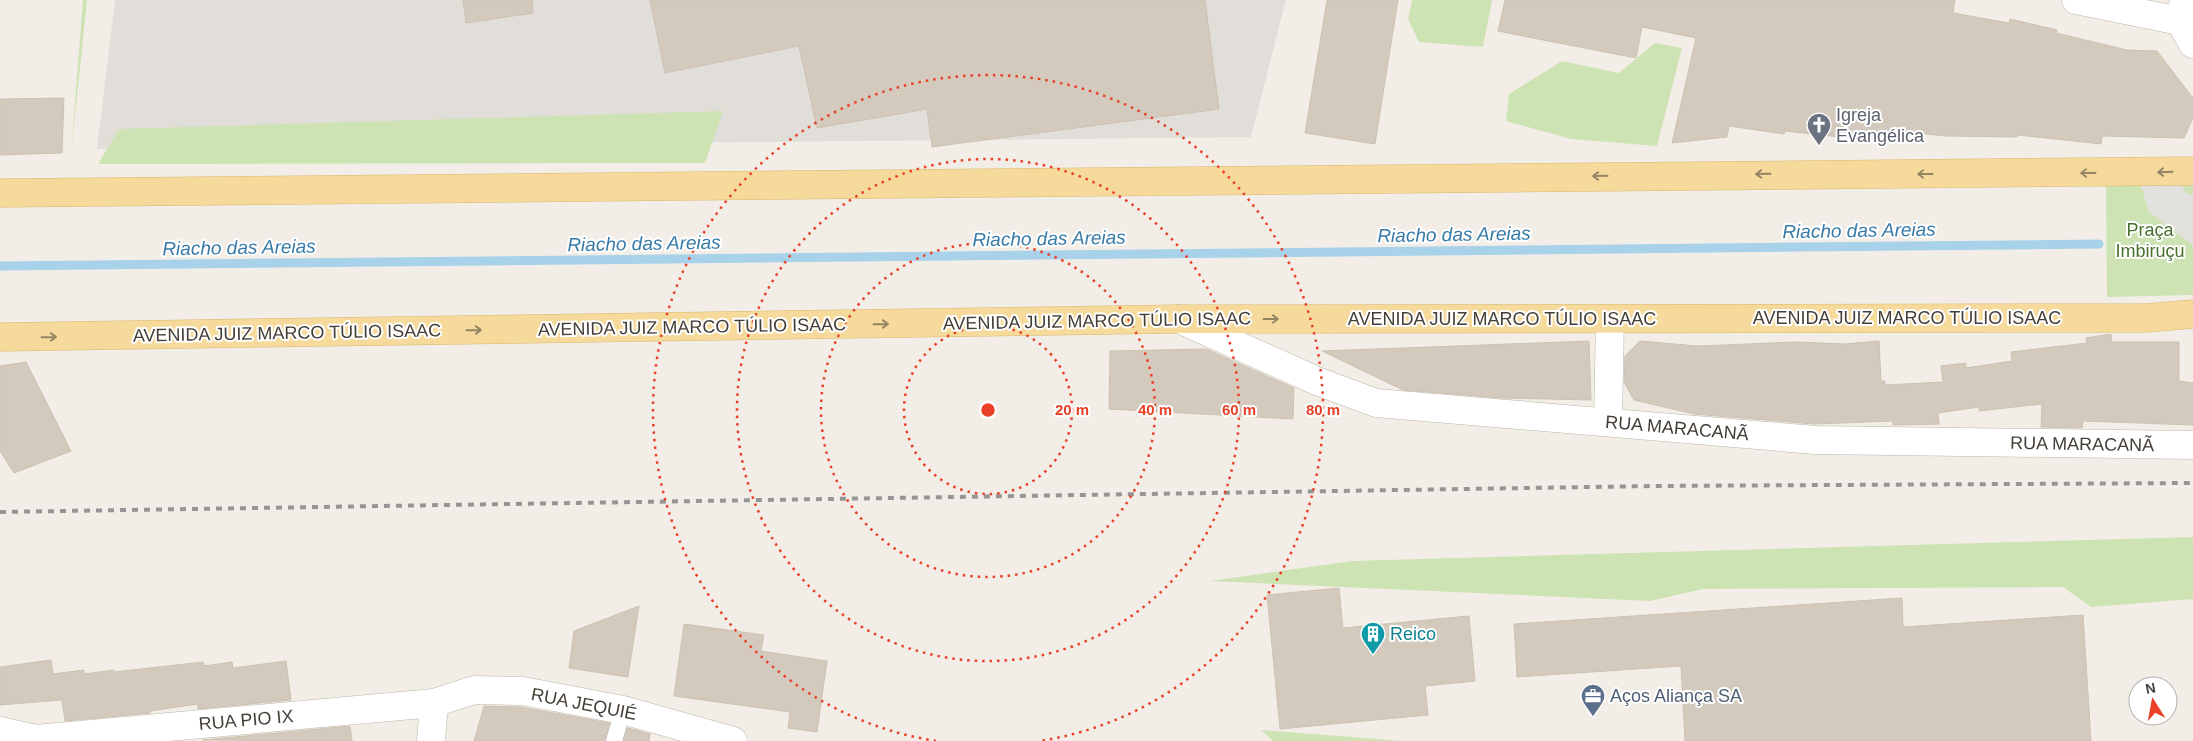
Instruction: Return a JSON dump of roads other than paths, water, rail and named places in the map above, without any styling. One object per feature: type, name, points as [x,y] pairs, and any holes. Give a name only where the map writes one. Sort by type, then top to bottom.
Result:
[{"type":"main road","points":[[0,193],[2193,171]]},
{"type":"main road","name":"AVENIDA JUIZ MARCO TÚLIO ISAAC","points":[[0,337],[1179,319],[2147,318],[2193,314]]},
{"type":"street","points":[[2076,0],[2188,21]]},
{"type":"street","name":"RUA MARACANÃ","points":[[1179,319],[1318,381],[1376,403],[1815,440],[2193,445]]},
{"type":"street","points":[[1608,422],[1610,319]]},
{"type":"street","name":"RUA JEQUIÉ","points":[[434,703],[474,690],[523,692],[623,710],[733,741]]},
{"type":"street","points":[[430,741],[434,703]]},
{"type":"street","name":"RUA PIO IX","points":[[0,731],[36,739],[434,703]]},
{"type":"lane","points":[[614,741],[623,710]]},
{"type":"waterway","name":"Riacho das Areias","points":[[0,266],[2099,244]]},
{"type":"railway","points":[[0,512],[1654,486],[2193,483]]},
{"type":"place","name":"Igreja Evangélica","points":[[1819,146]]},
{"type":"place","name":"Reico","points":[[1373,655]]},
{"type":"place","name":"Aços Aliança SA","points":[[1593,717]]},
{"type":"park label","name":"Praça Imbiruçu","points":[[2150,240]]}]
